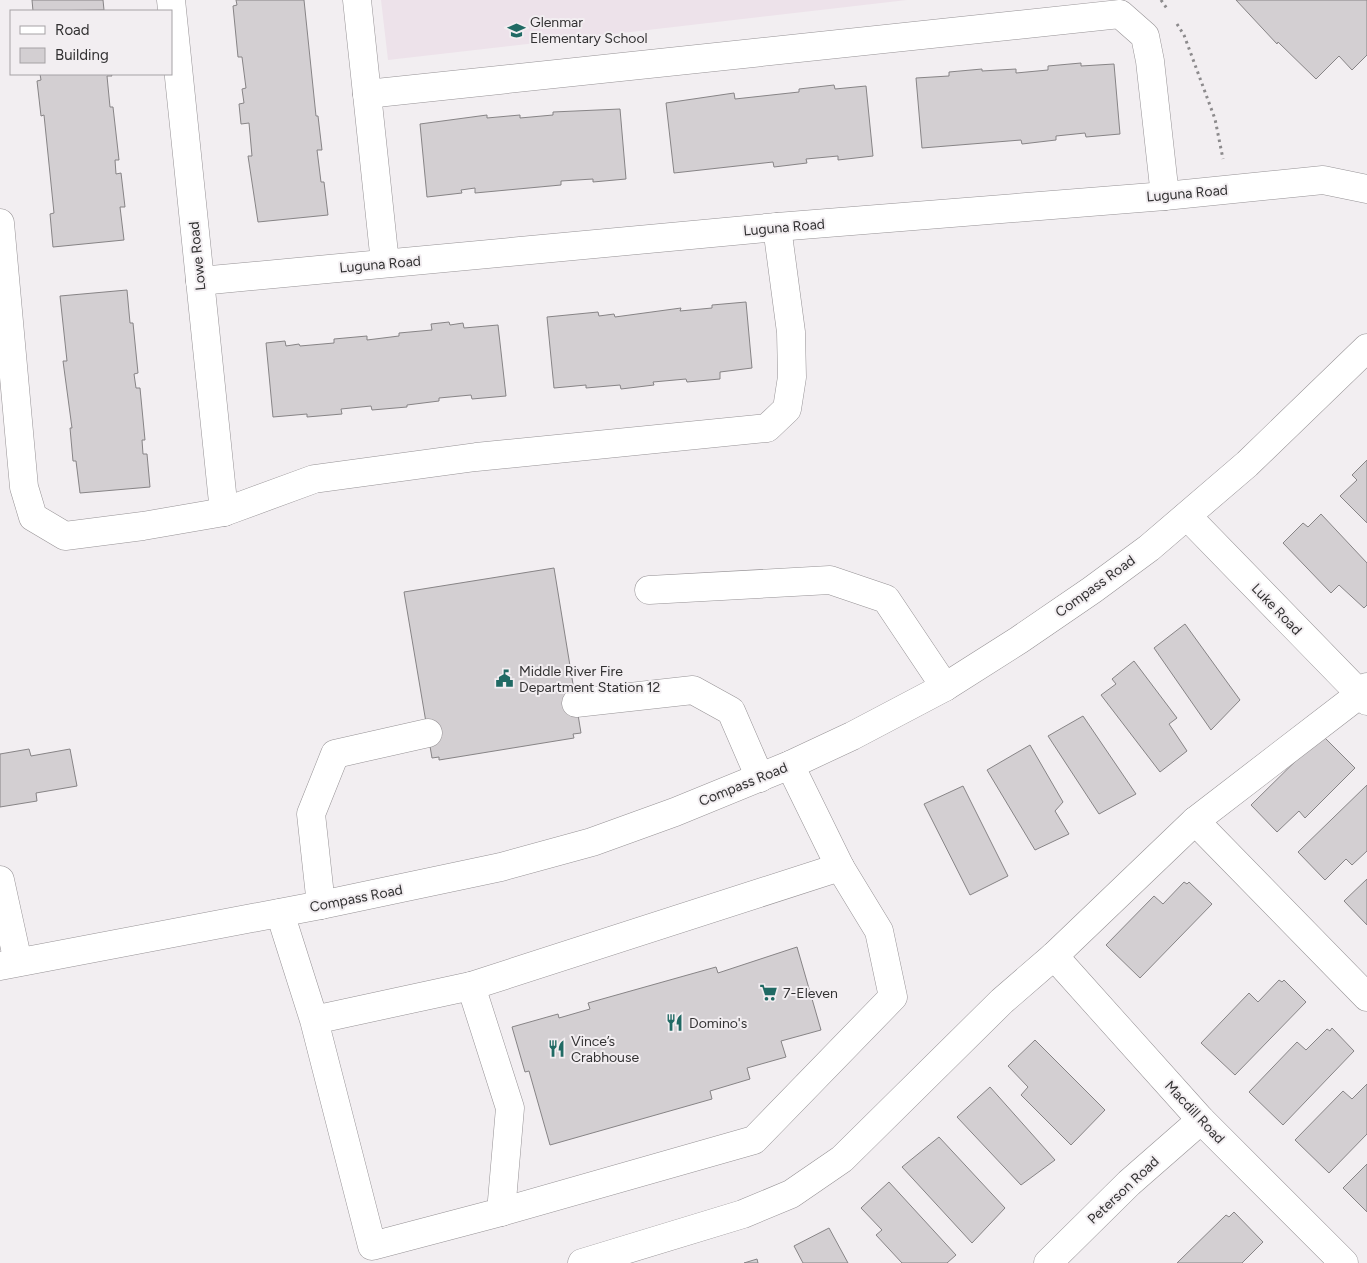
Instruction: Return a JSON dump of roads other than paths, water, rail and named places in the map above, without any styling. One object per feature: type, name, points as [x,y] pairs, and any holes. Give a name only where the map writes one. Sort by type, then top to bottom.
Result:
[{"type":"street","name":"Lowe Road","points":[[171,0],[224,512]]},
{"type":"street","points":[[357,0],[386,263]]},
{"type":"street","points":[[367,94],[1120,14],[1145,36],[1165,196]]},
{"type":"street","name":"Luguna Road","points":[[200,281],[777,227],[1165,196],[1323,180],[1367,189]]},
{"type":"street","points":[[0,223],[24,487],[33,517],[65,536],[143,526],[224,512],[314,479],[476,458],[766,428],[787,409],[792,377],[791,332],[777,227]]},
{"type":"street","name":"Compass Road","points":[[9,964],[321,905],[501,867],[583,844],[675,812],[790,765],[852,736],[945,686],[1019,640],[1092,590],[1149,548],[1247,464],[1367,348]]},
{"type":"street","name":"Luke Road","points":[[1187,516],[1365,694]]},
{"type":"street","points":[[649,590],[830,580],[886,599],[945,686]]},
{"type":"street","points":[[576,703],[693,690],[731,711],[760,778]]},
{"type":"street","points":[[582,1263],[743,1214],[790,1194],[842,1159],[1002,1001],[1054,956],[1195,821],[1365,694]]},
{"type":"street","points":[[321,905],[311,814],[335,754],[428,733]]},
{"type":"street","points":[[280,913],[314,1020],[372,1246],[501,1212],[754,1140],[893,997],[879,931],[840,868],[790,765]]},
{"type":"street","points":[[1195,821],[1367,997]]},
{"type":"street","points":[[314,1020],[471,986],[840,868]]},
{"type":"street","points":[[0,880],[9,964]]},
{"type":"street","name":"Macdill Road","points":[[1054,956],[1201,1120],[1344,1263]]},
{"type":"street","points":[[471,986],[510,1108],[501,1212]]},
{"type":"street","name":"Peterson Road","points":[[1059,1259],[1129,1183],[1201,1120]]},
{"type":"place","name":"Glenmar Elementary School","points":[[516,30]]},
{"type":"place","name":"Middle River Fire Department Station 12","points":[[505,679]]},
{"type":"place","name":"7-Eleven","points":[[769,993]]},
{"type":"place","name":"Domino's","points":[[675,1023]]},
{"type":"place","name":"Vince’s Crabhouse","points":[[557,1049]]}]
